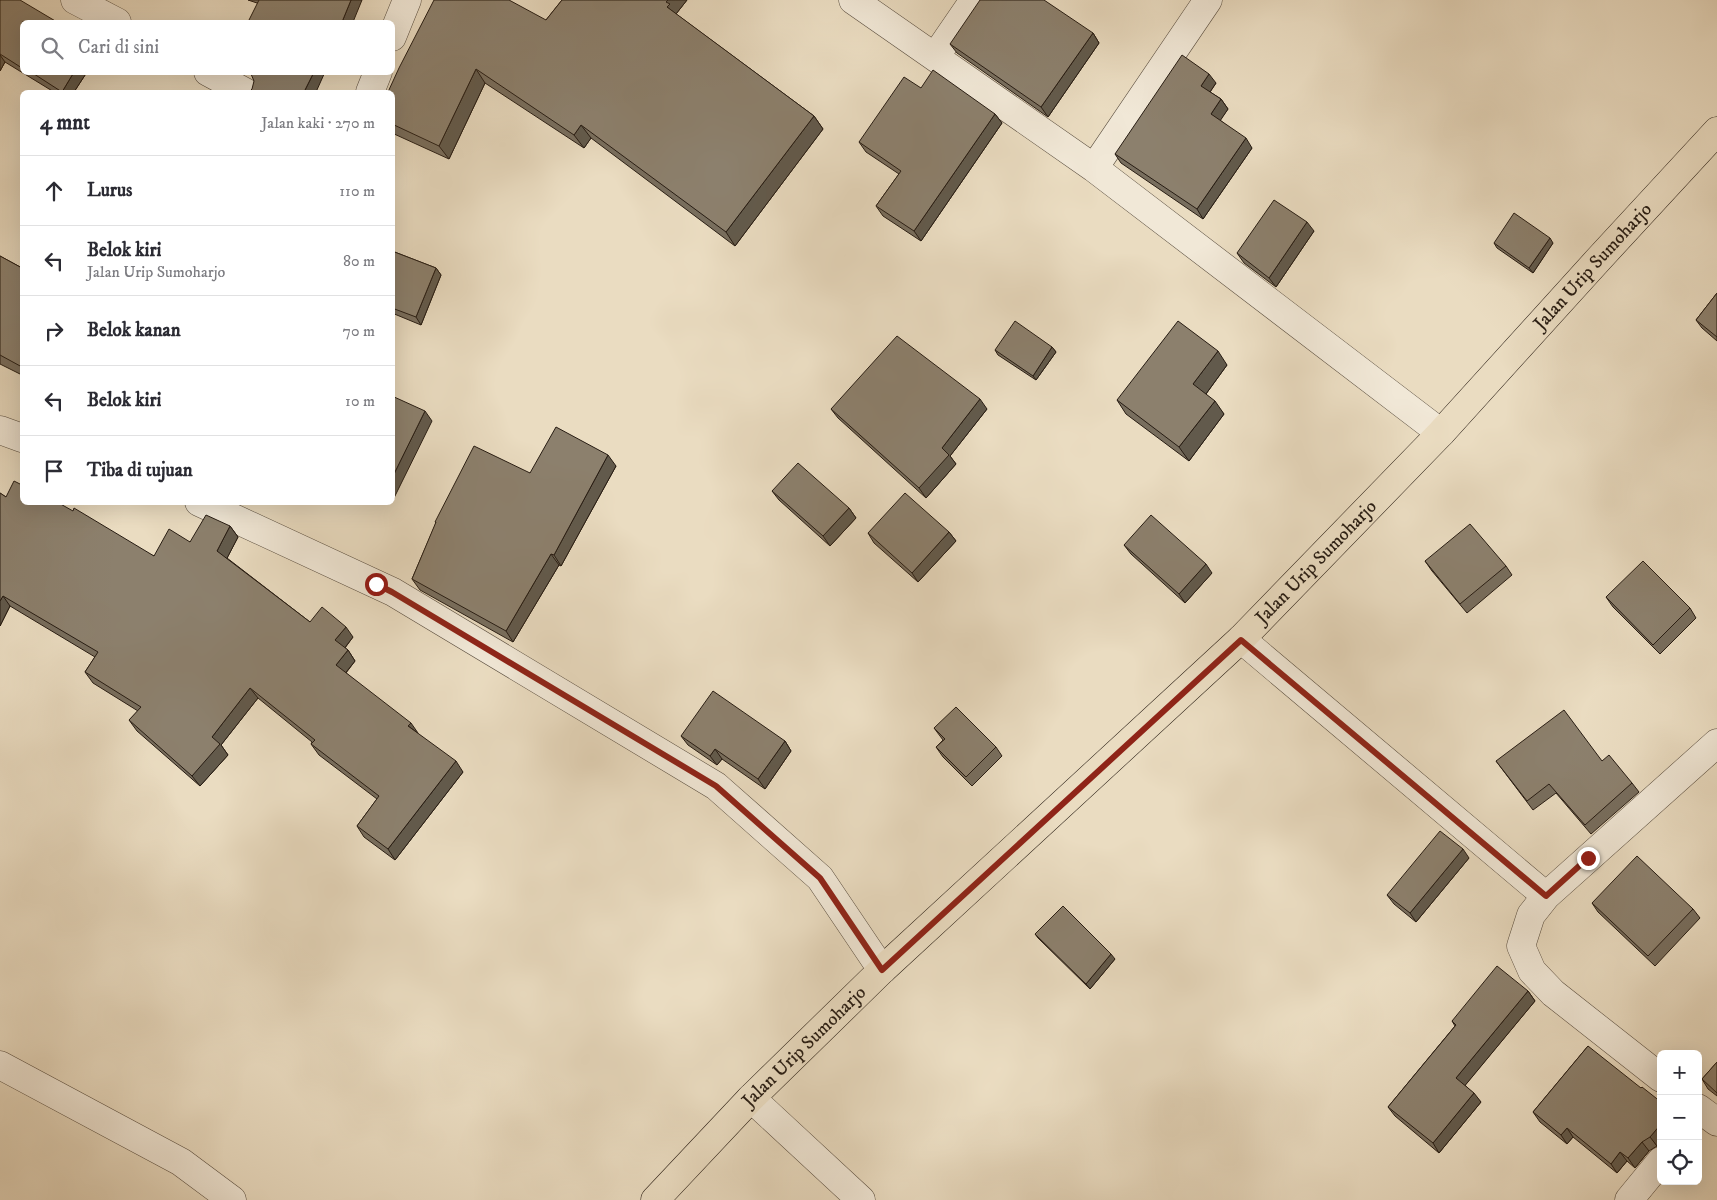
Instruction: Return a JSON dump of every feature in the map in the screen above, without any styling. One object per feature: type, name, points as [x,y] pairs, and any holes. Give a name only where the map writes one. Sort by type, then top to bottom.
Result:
[{"type":"main road","name":"Jalan Urip Sumoharjo","points":[[655,1200],[751,1098],[882,970],[1241,640],[1442,434],[1597,260],[1717,131]]},
{"type":"street","points":[[75,0],[113,20]]},
{"type":"street","points":[[395,29],[407,0]]},
{"type":"street","points":[[853,0],[1094,168],[1442,434]]},
{"type":"street","points":[[935,57],[974,0]]},
{"type":"street","points":[[1094,168],[1208,0]]},
{"type":"street","points":[[214,75],[241,90]]},
{"type":"street","points":[[371,90],[377,75]]},
{"type":"street","points":[[0,430],[20,437]]},
{"type":"street","points":[[207,505],[392,592],[716,786],[820,878],[882,970]]},
{"type":"street","points":[[1241,640],[1546,896]]},
{"type":"street","points":[[1657,1075],[1553,993],[1532,970],[1521,946],[1532,915],[1546,896],[1717,743]]},
{"type":"street","points":[[0,1065],[181,1162],[232,1200]]},
{"type":"street","points":[[751,1098],[860,1200]]},
{"type":"street","points":[[1629,1200],[1657,1166]]},
{"type":"building","points":[[0,0],[20,0],[54,20],[20,20],[20,67],[0,54]]},
{"type":"building","points":[[259,0],[351,0],[343,20],[249,20]]},
{"type":"building","points":[[434,0],[509,0],[546,20],[562,0],[668,0],[666,2],[670,4],[667,7],[814,116],[726,232],[581,125],[574,135],[476,69],[439,146],[395,125],[395,90],[389,90]]},
{"type":"building","points":[[980,0],[1044,0],[1093,33],[1041,107],[950,44]]},
{"type":"building","points":[[1182,55],[1209,74],[1201,86],[1221,99],[1211,114],[1246,138],[1197,209],[1115,154]]},
{"type":"building","points":[[933,70],[995,114],[914,231],[876,206],[901,171],[859,142],[904,77],[921,88]]},
{"type":"building","points":[[36,75],[72,75],[63,90],[59,90]]},
{"type":"building","points":[[251,75],[312,75],[305,90],[251,90],[254,81]]},
{"type":"building","points":[[1274,200],[1307,222],[1269,278],[1237,253]]},
{"type":"building","points":[[1514,213],[1550,238],[1529,268],[1494,243]]},
{"type":"building","points":[[395,252],[436,268],[416,317],[395,309]]},
{"type":"building","points":[[0,256],[20,267],[20,366],[0,355]]},
{"type":"building","points":[[1717,293],[1717,337],[1696,320]]},
{"type":"building","points":[[1015,321],[1052,347],[1033,376],[995,350]]},
{"type":"building","points":[[1178,321],[1218,351],[1193,384],[1215,401],[1179,447],[1117,400]]},
{"type":"building","points":[[897,336],[980,399],[942,448],[949,455],[919,488],[831,409]]},
{"type":"building","points":[[395,397],[425,411],[395,472]]},
{"type":"building","points":[[556,427],[608,455],[554,555],[551,554],[506,631],[412,579],[435,522],[474,446],[530,473]]},
{"type":"building","points":[[798,463],[849,508],[823,536],[772,491]]},
{"type":"building","points":[[14,481],[20,484],[20,505],[62,505],[73,511],[74,508],[154,556],[169,529],[190,542],[206,515],[230,526],[217,551],[310,622],[322,607],[346,627],[335,640],[348,650],[336,665],[411,723],[408,726],[456,761],[388,849],[357,826],[379,796],[311,744],[315,740],[250,688],[212,737],[220,744],[192,776],[129,720],[141,707],[85,672],[98,652],[3,596],[0,601],[0,493],[6,497]]},
{"type":"building","points":[[905,493],[949,532],[912,573],[868,533]]},
{"type":"building","points":[[1151,515],[1206,564],[1179,594],[1124,545]]},
{"type":"building","points":[[1470,524],[1506,566],[1460,604],[1425,561]]},
{"type":"building","points":[[1643,561],[1690,608],[1653,645],[1606,597]]},
{"type":"building","points":[[713,691],[785,741],[758,779],[715,749],[710,756],[681,736]]},
{"type":"building","points":[[956,707],[996,747],[966,777],[936,747],[945,739],[934,728]]},
{"type":"building","points":[[1564,710],[1602,761],[1609,755],[1632,783],[1585,825],[1549,784],[1527,801],[1496,761]]},
{"type":"building","points":[[1440,831],[1463,849],[1410,913],[1387,895]]},
{"type":"building","points":[[1637,856],[1693,909],[1648,956],[1592,903]]},
{"type":"building","points":[[1063,906],[1111,954],[1086,984],[1035,934]]},
{"type":"building","points":[[1497,966],[1528,991],[1456,1078],[1474,1093],[1433,1143],[1388,1107],[1456,1025],[1452,1021]]},
{"type":"building","points":[[1588,1046],[1657,1099],[1657,1129],[1628,1158],[1620,1152],[1611,1164],[1567,1128],[1561,1135],[1533,1112]]},
{"type":"building","points":[[1717,1062],[1717,1093],[1702,1079]]},
{"type":"route","points":[[376,584],[716,786],[820,878],[882,970],[1241,640],[1546,896],[1588,858]]}]
